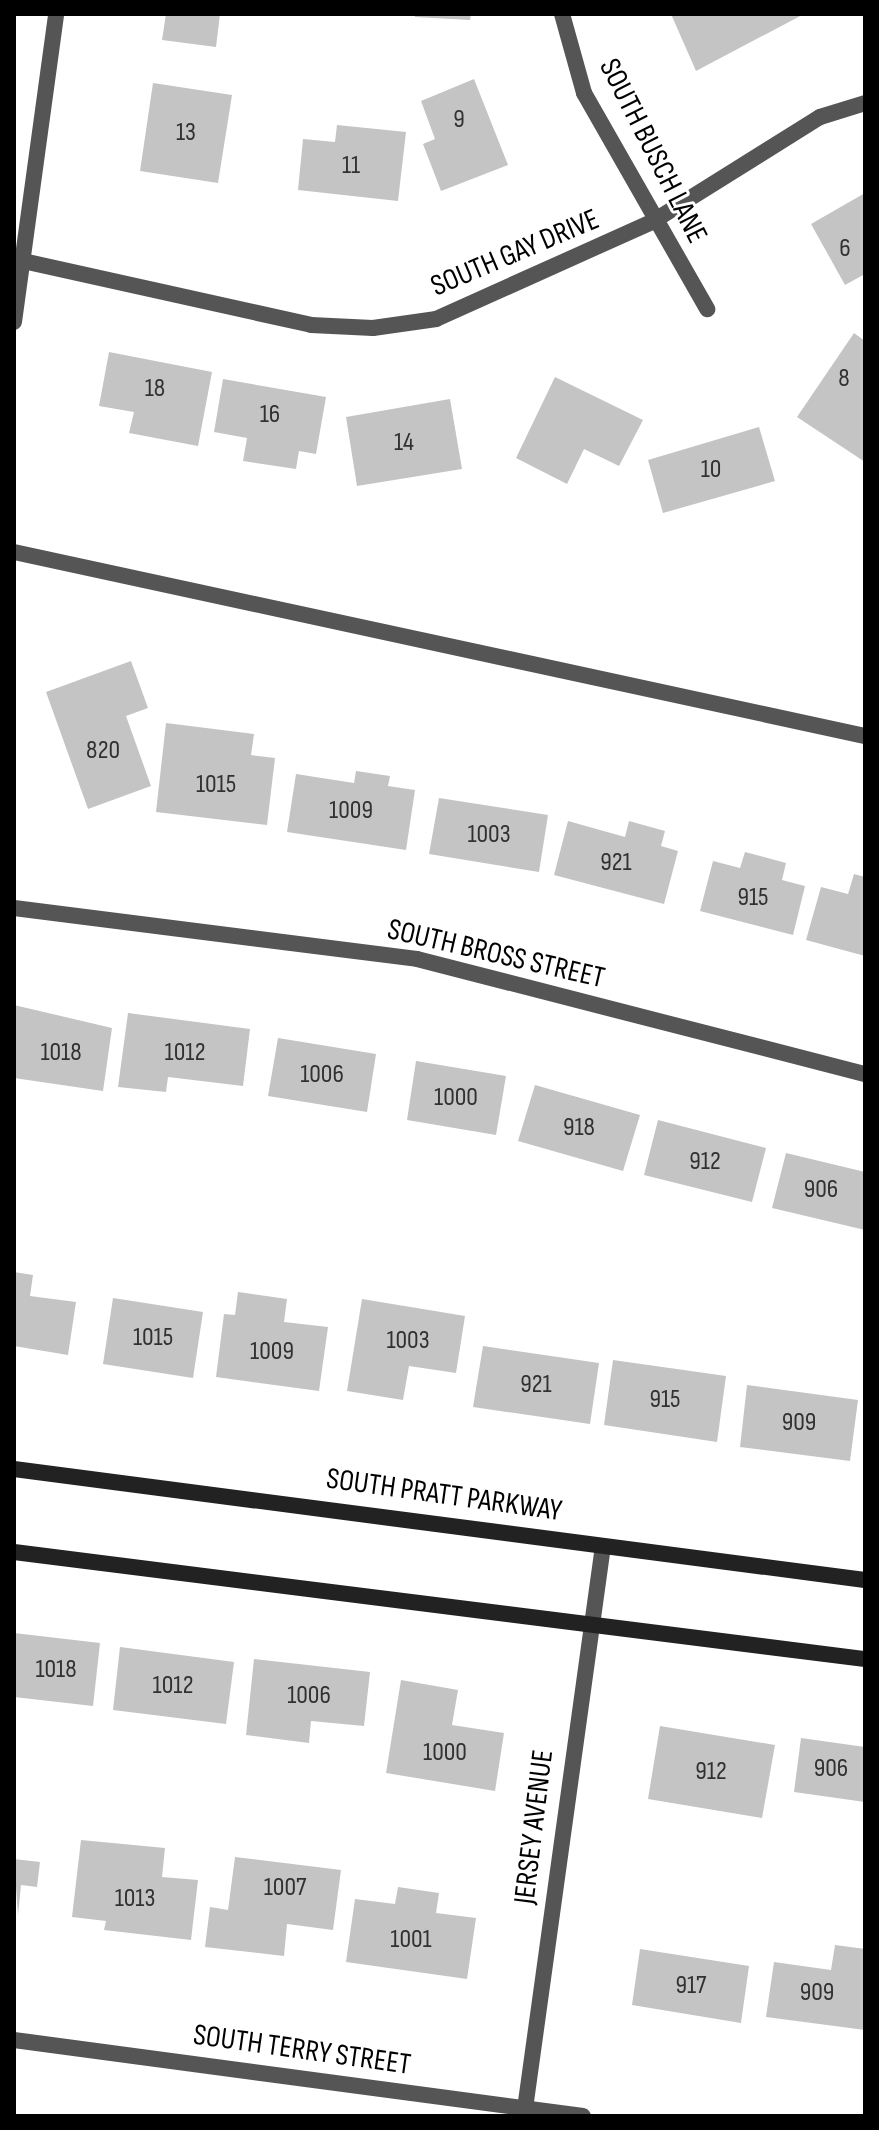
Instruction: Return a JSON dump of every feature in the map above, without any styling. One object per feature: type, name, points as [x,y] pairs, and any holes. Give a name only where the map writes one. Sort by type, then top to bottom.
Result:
[{"type":"street","points":[[14,322],[18,260],[56,14]]},
{"type":"street","name":"SOUTH BUSCH LANE","points":[[562,14],[584,93],[652,222],[707,309]]},
{"type":"street","name":"SOUTH GAY DRIVE","points":[[18,260],[311,325],[373,328],[436,319],[652,222],[820,117],[865,103]]},
{"type":"street","points":[[14,552],[865,736]]},
{"type":"street","name":"SOUTH BROSS STREET","points":[[14,908],[417,959],[865,1074]]},
{"type":"street","name":"SOUTH PRATT PARKWAY","points":[[14,1469],[865,1580]]},
{"type":"street","name":"JERSEY AVENUE","points":[[525,2112],[589,1624],[603,1546]]},
{"type":"street","points":[[14,1552],[865,1659]]},
{"type":"street","name":"SOUTH TERRY STREET","points":[[14,2040],[525,2112],[583,2116]]},
{"type":"building","points":[[166,14],[220,14],[216,47],[162,40]]},
{"type":"building","points":[[415,14],[471,14],[470,20],[415,17]]},
{"type":"building","points":[[671,14],[804,14],[696,71]]},
{"type":"building","points":[[474,79],[508,165],[441,191],[423,144],[435,139],[421,101]]},
{"type":"building","points":[[153,83],[232,95],[218,183],[140,171]]},
{"type":"building","points":[[337,125],[406,132],[398,201],[298,190],[303,139],[335,142]]},
{"type":"building","points":[[865,193],[865,274],[845,285],[811,224]]},
{"type":"building","points":[[854,333],[865,341],[865,462],[797,417]]},
{"type":"building","points":[[109,352],[212,372],[198,446],[129,433],[134,412],[99,406]]},
{"type":"building","points":[[555,377],[643,420],[619,466],[584,449],[567,484],[516,458]]},
{"type":"building","points":[[223,379],[326,397],[316,454],[299,451],[296,469],[243,461],[247,438],[214,432]]},
{"type":"building","points":[[450,399],[462,469],[357,486],[346,417]]},
{"type":"building","points":[[759,427],[775,481],[663,513],[648,460]]},
{"type":"building","points":[[131,661],[148,708],[126,716],[151,786],[88,809],[46,692]]},
{"type":"building","points":[[166,723],[254,734],[251,755],[275,758],[267,825],[156,812]]},
{"type":"building","points":[[356,771],[390,776],[388,786],[415,790],[406,850],[287,832],[296,774],[354,783]]},
{"type":"building","points":[[439,798],[548,815],[539,872],[429,854]]},
{"type":"building","points":[[568,821],[625,837],[629,821],[665,831],[661,846],[678,851],[664,904],[554,875]]},
{"type":"building","points":[[745,852],[786,863],[782,880],[805,886],[793,935],[700,911],[713,861],[740,868]]},
{"type":"building","points":[[854,874],[865,877],[865,956],[806,940],[821,887],[848,894]]},
{"type":"building","points":[[14,1005],[112,1028],[103,1091],[14,1078]]},
{"type":"building","points":[[128,1013],[250,1029],[243,1086],[168,1077],[166,1092],[118,1087]]},
{"type":"building","points":[[278,1038],[376,1054],[367,1112],[268,1096]]},
{"type":"building","points":[[416,1061],[506,1076],[496,1135],[407,1120]]},
{"type":"building","points":[[535,1085],[640,1115],[623,1171],[518,1141]]},
{"type":"building","points":[[658,1120],[766,1148],[752,1202],[644,1175]]},
{"type":"building","points":[[786,1153],[865,1172],[865,1230],[772,1208]]},
{"type":"building","points":[[14,1272],[33,1275],[30,1296],[76,1302],[68,1355],[14,1346]]},
{"type":"building","points":[[238,1292],[287,1299],[284,1322],[328,1327],[319,1391],[216,1377],[224,1314],[235,1315]]},
{"type":"building","points":[[113,1298],[203,1312],[193,1378],[103,1364]]},
{"type":"building","points":[[362,1299],[465,1316],[456,1373],[409,1366],[403,1400],[347,1391]]},
{"type":"building","points":[[483,1346],[599,1363],[590,1424],[473,1407]]},
{"type":"building","points":[[613,1360],[726,1376],[717,1442],[604,1425]]},
{"type":"building","points":[[747,1385],[858,1400],[850,1461],[740,1447]]},
{"type":"building","points":[[14,1633],[100,1643],[93,1706],[14,1697]]},
{"type":"building","points":[[120,1647],[234,1662],[226,1724],[113,1710]]},
{"type":"building","points":[[254,1659],[370,1672],[364,1726],[311,1721],[309,1743],[246,1735]]},
{"type":"building","points":[[401,1680],[458,1690],[452,1725],[504,1733],[495,1791],[386,1773]]},
{"type":"building","points":[[660,1726],[775,1745],[762,1818],[648,1799]]},
{"type":"building","points":[[801,1738],[865,1747],[865,1802],[794,1792]]},
{"type":"building","points":[[81,1840],[165,1848],[162,1877],[198,1880],[191,1940],[104,1930],[106,1921],[72,1917]]},
{"type":"building","points":[[235,1857],[341,1870],[333,1930],[287,1924],[284,1956],[205,1947],[210,1907],[228,1910]]},
{"type":"building","points":[[14,1859],[40,1862],[37,1887],[21,1885],[18,1915]]},
{"type":"building","points":[[398,1887],[439,1893],[436,1913],[476,1918],[467,1979],[346,1962],[355,1899],[395,1904]]},
{"type":"building","points":[[835,1945],[865,1949],[865,2030],[766,2017],[774,1962],[831,1970]]},
{"type":"building","points":[[640,1949],[749,1966],[741,2023],[632,2005]]}]
